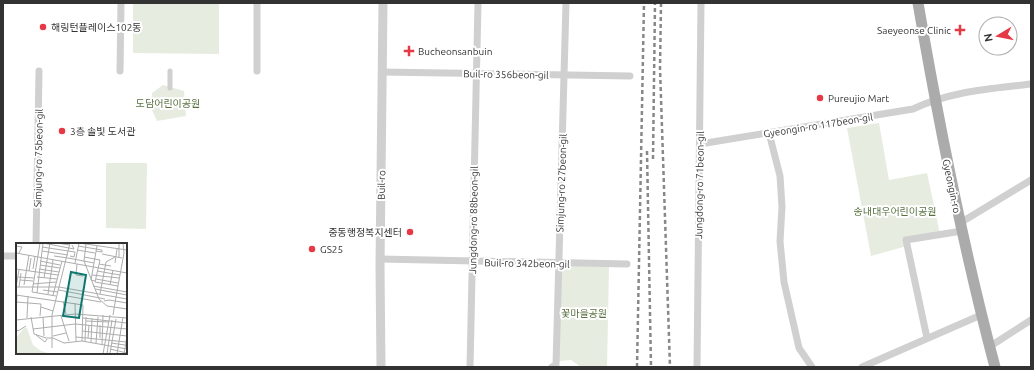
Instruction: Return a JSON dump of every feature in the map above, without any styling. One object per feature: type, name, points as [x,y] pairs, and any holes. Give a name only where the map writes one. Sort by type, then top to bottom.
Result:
[{"type":"main road","name":"Gyeongin-ro","points":[[918,3],[934,99],[961,227],[981,315],[995,367]]},
{"type":"street","points":[[120,71],[121,3]]},
{"type":"street","points":[[257,3],[257,71]]},
{"type":"street","name":"Buil-ro","points":[[381,367],[380,259],[383,3]]},
{"type":"street","name":"Jungdong-ro 88beon-gil","points":[[470,367],[478,3]]},
{"type":"street","name":"Simjung-ro 27beon-gil","points":[[554,365],[559,263],[566,3]]},
{"type":"street","name":"Jungdong-ro 71beon-gil","points":[[697,367],[701,3]]},
{"type":"street","name":"Simjung-ro 75beon-gil","points":[[36,243],[39,71]]},
{"type":"street","points":[[170,71],[170,88]]},
{"type":"street","name":"Buil-ro 356beon-gil","points":[[382,72],[630,76]]},
{"type":"street","name":"Gyeongin-ro 117beon-gil","points":[[700,144],[913,109],[934,99],[964,93],[1031,84]]},
{"type":"street","points":[[769,133],[780,176],[782,207],[780,241],[784,282],[799,348],[812,367]]},
{"type":"street","points":[[927,338],[906,240],[961,227],[1031,180]]},
{"type":"street","points":[[3,256],[16,256]]},
{"type":"street","name":"Buil-ro 342beon-gil","points":[[380,259],[627,264]]},
{"type":"street","points":[[862,367],[981,315]]},
{"type":"street","points":[[989,347],[1031,320]]},
{"type":"green space","points":[[133,3],[219,3],[219,54],[133,53]]},
{"type":"green space","name":"도담어린이공원","points":[[163,85],[184,91],[186,116],[157,121],[151,108],[152,93]]},
{"type":"green space","name":"송내대우어린이공원","points":[[879,123],[889,180],[927,173],[940,234],[906,240],[907,246],[871,256],[847,128]]},
{"type":"green space","points":[[106,163],[147,163],[146,229],[106,228]]},
{"type":"green space","name":"꽃마을공원","points":[[561,265],[609,267],[607,367],[581,367],[571,360],[559,361]]},
{"type":"railway","points":[[637,367],[644,3]]},
{"type":"railway","points":[[653,159],[655,3]]},
{"type":"railway","points":[[661,3],[660,68],[670,367]]},
{"type":"railway","points":[[647,151],[651,367]]},
{"type":"place","name":"해링턴플레이스102동","points":[[43,27]]},
{"type":"place","name":"Saeyeonse Clinic","points":[[960,30]]},
{"type":"place","name":"Bucheonsanbuin","points":[[409,51]]},
{"type":"place","name":"Pureujio Mart","points":[[820,98]]},
{"type":"place","name":"3층 솔빛 도서관","points":[[62,131]]},
{"type":"place","name":"중동행정복지센터","points":[[410,232]]},
{"type":"place","name":"GS25","points":[[312,249]]}]
